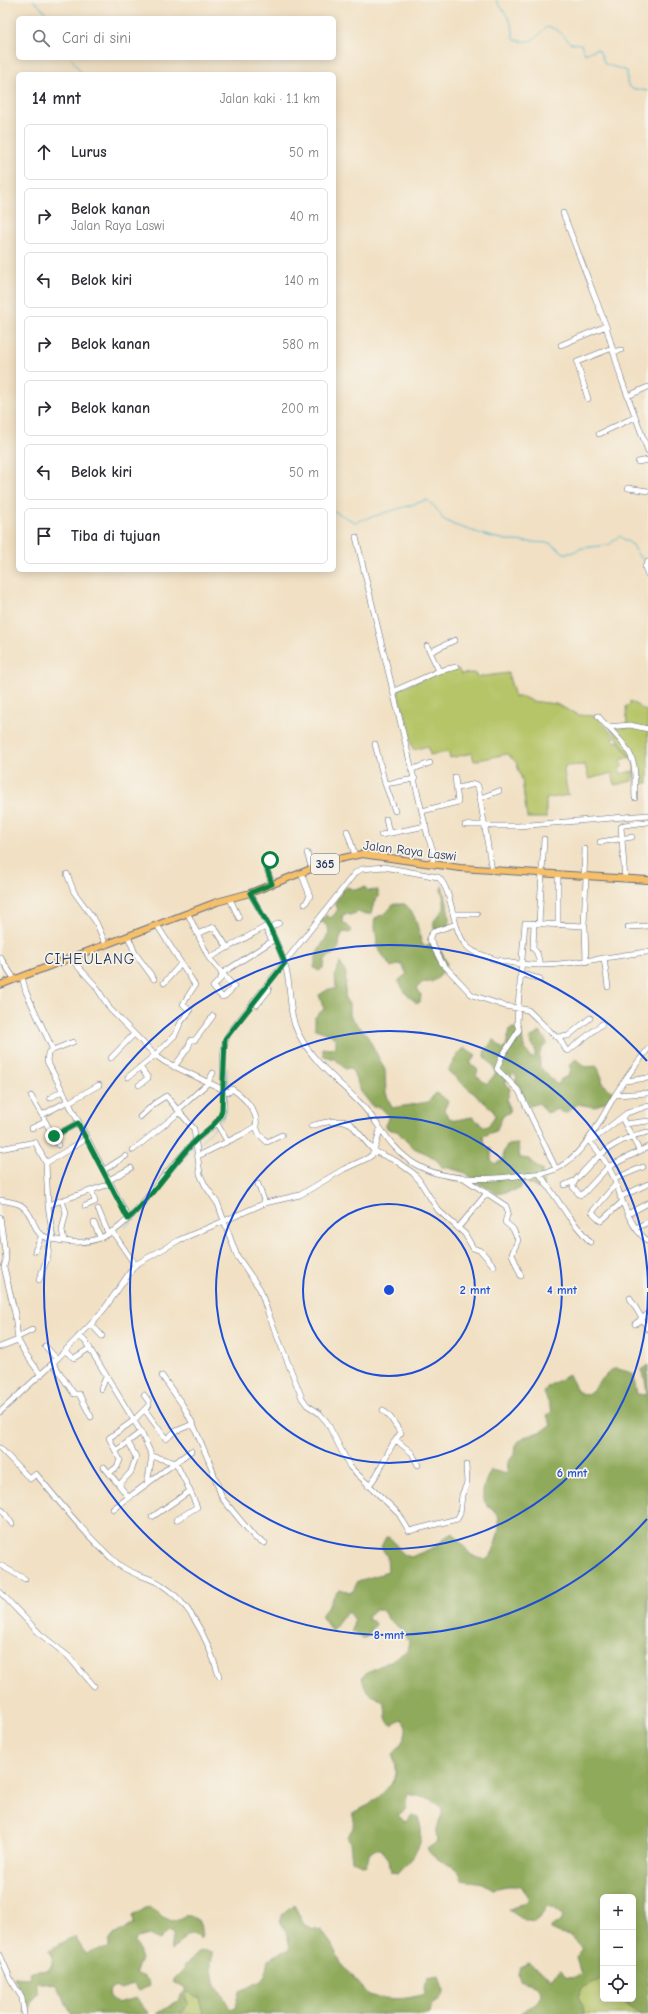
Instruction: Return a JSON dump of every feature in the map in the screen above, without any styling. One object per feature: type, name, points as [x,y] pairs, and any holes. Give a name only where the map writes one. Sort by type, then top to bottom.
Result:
[{"type":"main road","name":"Jalan Raya Laswi","points":[[0,985],[157,925],[250,893],[328,862],[355,855],[374,854],[432,865],[492,871],[648,880]]},
{"type":"street","points":[[563,212],[606,326],[635,417],[646,441],[648,451]]},
{"type":"street","points":[[561,345],[606,326]]},
{"type":"street","points":[[588,399],[577,362],[613,350],[621,350]]},
{"type":"street","points":[[628,396],[648,387]]},
{"type":"street","points":[[599,434],[635,417]]},
{"type":"street","points":[[638,462],[648,460]]},
{"type":"street","points":[[628,488],[648,492]]},
{"type":"street","points":[[356,537],[422,811],[434,853],[432,865]]},
{"type":"street","points":[[647,563],[645,567],[648,575]]},
{"type":"street","points":[[430,652],[455,640]]},
{"type":"street","points":[[427,646],[439,671]]},
{"type":"street","points":[[394,691],[439,671],[456,667]]},
{"type":"street","points":[[598,716],[625,745],[631,756],[634,768],[634,798]]},
{"type":"street","points":[[607,727],[630,725],[648,729]]},
{"type":"street","points":[[375,744],[385,784],[395,811]]},
{"type":"street","points":[[413,769],[430,763]]},
{"type":"street","points":[[422,811],[458,802],[455,778]]},
{"type":"street","points":[[385,784],[415,779]]},
{"type":"street","points":[[457,788],[477,785],[492,871]]},
{"type":"street","points":[[480,798],[498,791]]},
{"type":"street","points":[[465,825],[518,826],[648,815]]},
{"type":"street","points":[[386,820],[388,833]]},
{"type":"street","points":[[625,879],[620,828],[622,826],[648,822]]},
{"type":"street","points":[[381,835],[426,826]]},
{"type":"street","points":[[347,831],[355,855]]},
{"type":"street","points":[[600,842],[632,837]]},
{"type":"street","points":[[540,964],[537,953],[533,948],[543,873],[544,839]]},
{"type":"street","points":[[585,849],[586,962]]},
{"type":"street","points":[[307,853],[312,869]]},
{"type":"street","points":[[270,860],[266,866],[272,884]]},
{"type":"street","points":[[328,862],[332,871]]},
{"type":"street","points":[[438,877],[440,866]]},
{"type":"street","points":[[257,1005],[267,985],[286,967],[343,885],[358,871],[368,868],[384,867],[438,877],[445,886],[463,942],[471,951],[500,961],[522,964],[586,962],[648,952]]},
{"type":"street","points":[[301,873],[310,896],[305,904]]},
{"type":"street","points":[[67,874],[74,892],[96,922],[106,945]]},
{"type":"street","points":[[558,874],[558,925]]},
{"type":"street","points":[[250,893],[270,928],[286,967],[293,1020],[306,1048],[315,1060],[358,1101],[402,1154],[418,1165],[435,1172],[462,1176],[496,1178],[540,1173],[556,1168],[569,1160],[589,1141],[622,1118],[636,1109],[648,1106]]},
{"type":"street","points":[[230,899],[239,918]]},
{"type":"street","points":[[188,914],[210,958],[222,975],[272,939],[264,926],[210,958]]},
{"type":"street","points":[[453,914],[477,914]]},
{"type":"street","points":[[270,928],[279,923]]},
{"type":"street","points":[[556,1168],[519,1091],[497,1069],[502,1056],[519,1033],[518,1007],[522,974],[525,924],[536,923],[585,926]]},
{"type":"street","points":[[456,924],[433,932],[429,936],[433,948],[446,967],[472,995],[505,1006],[518,1007],[531,1012],[552,1034],[559,1038],[568,1051],[602,1024]]},
{"type":"street","points":[[128,1077],[155,1055],[175,1035],[181,1022],[190,1011],[183,1004],[191,994],[195,985],[157,925]]},
{"type":"street","points":[[628,927],[648,926]]},
{"type":"street","points":[[197,934],[214,927],[228,947]]},
{"type":"street","points":[[128,936],[135,953],[154,978]]},
{"type":"street","points":[[0,957],[18,978],[26,992],[53,1050]]},
{"type":"street","points":[[604,958],[608,986]]},
{"type":"street","points":[[71,959],[95,985],[110,1009],[155,1055],[174,1067],[226,1091],[232,1089],[243,1097],[255,1117],[259,1134],[267,1142],[282,1135]]},
{"type":"street","points":[[164,983],[181,964]]},
{"type":"street","points":[[522,974],[540,979]]},
{"type":"street","points":[[0,1200],[22,1205],[42,1235],[50,1240],[81,1242],[112,1233],[138,1210],[162,1179],[217,1123],[221,1115],[226,1091],[225,1039],[264,992]]},
{"type":"street","points":[[174,1067],[188,1048],[191,1040],[195,1040],[213,1016]]},
{"type":"street","points":[[559,1038],[568,1036],[590,1018]]},
{"type":"street","points":[[111,1058],[127,1038],[134,1034]]},
{"type":"street","points":[[73,1042],[48,1053],[47,1061],[128,1219]]},
{"type":"street","points":[[589,1141],[615,1095],[648,1049]]},
{"type":"street","points":[[140,1067],[148,1078],[140,1085]]},
{"type":"street","points":[[133,1150],[179,1111],[209,1082],[213,1073]]},
{"type":"street","points":[[625,1081],[648,1078]]},
{"type":"street","points":[[42,1114],[99,1085]]},
{"type":"street","points":[[50,1098],[62,1090]]},
{"type":"street","points":[[615,1095],[648,1093]]},
{"type":"street","points":[[31,1096],[58,1145]]},
{"type":"street","points":[[140,1117],[155,1103],[166,1096],[194,1129],[202,1180],[218,1204],[237,1256],[260,1289],[302,1398],[307,1404],[319,1412],[327,1422],[344,1459],[350,1468],[398,1512],[409,1531],[452,1521],[458,1517],[462,1495],[467,1483],[466,1465]]},
{"type":"street","points":[[622,1118],[639,1150]]},
{"type":"street","points":[[32,1128],[45,1121]]},
{"type":"street","points":[[625,1124],[648,1121]]},
{"type":"street","points":[[311,1126],[322,1123],[348,1122],[374,1151],[396,1161],[413,1174],[419,1180],[438,1210],[470,1241],[473,1248],[481,1251],[494,1266]]},
{"type":"street","points":[[54,1136],[78,1123]]},
{"type":"street","points":[[217,1123],[227,1141]]},
{"type":"street","points":[[198,1156],[256,1126]]},
{"type":"street","points":[[0,1412],[41,1375],[91,1324],[105,1308],[135,1265],[179,1240],[265,1203],[294,1197],[309,1191],[368,1158],[374,1151],[380,1129]]},
{"type":"street","points":[[565,1185],[575,1180],[600,1154],[631,1135],[648,1132]]},
{"type":"street","points":[[46,1163],[86,1139]]},
{"type":"street","points":[[589,1141],[600,1154],[608,1167],[621,1200],[636,1228],[647,1238]]},
{"type":"street","points":[[0,1149],[35,1142],[46,1163],[50,1240],[48,1256],[39,1280]]},
{"type":"street","points":[[575,1180],[573,1187],[580,1195],[583,1194],[608,1167],[639,1150],[648,1147]]},
{"type":"street","points":[[104,1170],[126,1156]]},
{"type":"street","points":[[643,1167],[615,1182],[591,1212],[601,1221],[621,1200],[648,1184]]},
{"type":"street","points":[[48,1205],[92,1191],[132,1168]]},
{"type":"street","points":[[540,1173],[569,1217],[590,1242]]},
{"type":"street","points":[[462,1176],[504,1204],[507,1209],[505,1221],[512,1228],[517,1238],[512,1254],[521,1276]]},
{"type":"street","points":[[258,1184],[265,1203]]},
{"type":"street","points":[[85,1206],[95,1202],[92,1191]]},
{"type":"street","points":[[458,1228],[488,1193]]},
{"type":"street","points":[[62,1201],[68,1212],[62,1230],[64,1241]]},
{"type":"street","points":[[628,1214],[648,1203]]},
{"type":"street","points":[[98,1209],[112,1233],[135,1265]]},
{"type":"street","points":[[0,1217],[6,1259],[4,1267],[14,1308],[18,1338],[25,1352],[41,1375]]},
{"type":"street","points":[[636,1228],[648,1222]]},
{"type":"street","points":[[94,1223],[100,1237]]},
{"type":"street","points":[[35,1251],[42,1235]]},
{"type":"street","points":[[630,1298],[648,1329]]},
{"type":"street","points":[[634,1324],[648,1314]]},
{"type":"street","points":[[91,1324],[102,1336]]},
{"type":"street","points":[[0,1347],[32,1330]]},
{"type":"street","points":[[79,1336],[90,1348],[106,1377],[141,1432],[152,1456],[147,1484]]},
{"type":"street","points":[[45,1346],[74,1394],[79,1394],[91,1417]]},
{"type":"street","points":[[65,1351],[74,1358],[90,1348]]},
{"type":"street","points":[[162,1376],[182,1404],[193,1424],[211,1466],[222,1498],[255,1538],[265,1543]]},
{"type":"street","points":[[101,1389],[106,1377]]},
{"type":"street","points":[[109,1473],[119,1464],[120,1456],[116,1451],[110,1437],[133,1421],[145,1410],[149,1402],[144,1395]]},
{"type":"street","points":[[145,1410],[166,1439],[176,1431],[193,1424]]},
{"type":"street","points":[[368,1486],[401,1433],[383,1410]]},
{"type":"street","points":[[116,1451],[141,1432]]},
{"type":"street","points":[[396,1440],[412,1454],[418,1465]]},
{"type":"street","points":[[119,1485],[130,1474],[136,1457],[128,1442]]},
{"type":"street","points":[[0,1448],[30,1479],[36,1474],[88,1536],[120,1565],[128,1571],[161,1584],[186,1607],[210,1649],[219,1676]]},
{"type":"street","points":[[113,1509],[191,1452]]},
{"type":"street","points":[[152,1456],[176,1463],[197,1507],[176,1520]]},
{"type":"street","points":[[104,1467],[128,1498]]},
{"type":"street","points":[[152,1517],[190,1492]]},
{"type":"street","points":[[0,1509],[4,1511],[12,1524]]},
{"type":"street","points":[[0,1565],[25,1579]]},
{"type":"street","points":[[0,1592],[40,1634],[68,1656],[94,1686]]},
{"type":"street","points":[[0,1955],[11,1980],[22,1998],[24,2014]]},
{"type":"green space","points":[[458,669],[461,674],[474,673],[478,677],[508,673],[515,697],[523,697],[531,701],[556,704],[578,715],[596,716],[615,737],[613,739],[614,742],[618,741],[630,757],[621,760],[622,767],[619,768],[621,774],[633,771],[632,781],[615,785],[612,773],[589,779],[585,765],[565,766],[564,772],[568,795],[546,799],[546,818],[527,818],[522,780],[516,762],[507,754],[474,761],[472,753],[450,758],[448,752],[430,755],[428,746],[413,750],[404,709],[402,709],[397,690],[437,673]]},
{"type":"green space","points":[[630,701],[648,712],[648,783],[635,782],[634,763],[611,728],[627,727],[626,706],[630,705]]},
{"type":"green space","points":[[442,886],[447,903],[450,925],[435,930],[434,921],[444,909],[444,899],[441,890]]},
{"type":"green space","points":[[347,887],[355,890],[365,887],[368,891],[378,890],[378,897],[374,902],[371,914],[362,914],[359,912],[350,915],[345,914],[342,916],[343,922],[352,930],[350,933],[343,932],[338,949],[325,959],[324,967],[319,971],[314,968],[317,953],[329,933],[328,927],[321,921],[326,915],[330,918],[334,915],[338,909],[334,904],[343,890]]},
{"type":"green space","points":[[394,904],[405,904],[415,918],[422,944],[425,946],[432,943],[436,950],[440,950],[447,963],[444,971],[435,980],[431,982],[423,982],[417,988],[421,995],[420,1002],[417,1003],[406,994],[399,982],[399,980],[407,974],[401,964],[391,967],[376,946],[377,939],[374,925],[375,918],[386,913]]},
{"type":"green space","points":[[340,963],[346,973],[345,998],[349,1004],[349,1015],[367,1035],[385,1070],[386,1093],[392,1108],[428,1102],[436,1093],[448,1101],[444,1110],[449,1118],[456,1120],[472,1117],[485,1127],[488,1126],[495,1116],[493,1110],[448,1071],[459,1052],[465,1048],[476,1055],[470,1063],[478,1070],[476,1076],[487,1084],[496,1073],[491,1063],[485,1058],[484,1052],[494,1039],[502,1049],[506,1046],[510,1029],[514,1028],[521,1032],[524,1047],[531,1058],[535,1057],[535,1049],[530,1042],[530,1038],[540,1032],[544,1037],[547,1043],[540,1053],[540,1067],[556,1084],[559,1084],[561,1079],[568,1076],[571,1070],[569,1065],[576,1059],[585,1067],[597,1066],[602,1078],[602,1083],[613,1092],[607,1101],[594,1107],[578,1104],[566,1113],[561,1112],[558,1109],[547,1113],[539,1103],[530,1106],[515,1082],[517,1077],[514,1073],[505,1082],[510,1089],[507,1100],[510,1112],[503,1116],[496,1131],[483,1136],[486,1148],[491,1149],[491,1160],[495,1164],[503,1160],[504,1150],[508,1145],[518,1144],[520,1158],[530,1159],[534,1165],[542,1170],[544,1189],[537,1188],[523,1182],[520,1189],[497,1194],[489,1188],[476,1183],[466,1173],[449,1168],[443,1168],[432,1157],[412,1147],[397,1131],[390,1130],[386,1127],[385,1125],[388,1119],[387,1114],[380,1107],[373,1107],[362,1093],[352,1070],[350,1068],[345,1069],[335,1059],[324,1056],[322,1048],[330,1049],[336,1046],[336,1040],[330,1034],[315,1029],[315,1017],[324,1009],[319,995],[329,989],[336,989],[335,975]]},
{"type":"green space","points":[[648,1365],[648,2014],[633,2010],[625,2002],[636,2002],[636,1894],[600,1894],[600,1979],[581,1988],[578,1997],[583,2006],[584,2014],[520,2014],[538,2001],[541,1994],[540,1990],[533,1984],[520,1980],[518,1974],[520,1967],[528,1963],[551,1978],[561,1970],[566,1977],[572,1978],[581,1974],[576,1958],[583,1948],[571,1936],[560,1934],[551,1930],[551,1927],[562,1919],[563,1915],[554,1908],[547,1906],[540,1918],[534,1922],[524,1920],[509,1910],[528,1901],[528,1897],[520,1886],[507,1886],[493,1889],[483,1883],[462,1880],[457,1870],[431,1854],[427,1849],[437,1842],[436,1832],[442,1814],[442,1808],[431,1799],[407,1794],[406,1809],[398,1815],[405,1822],[412,1815],[418,1817],[421,1834],[415,1853],[398,1873],[391,1872],[389,1859],[381,1849],[372,1850],[370,1852],[365,1866],[352,1861],[350,1843],[347,1837],[353,1828],[354,1812],[369,1805],[394,1781],[396,1774],[393,1756],[402,1743],[406,1733],[405,1724],[401,1720],[392,1725],[389,1723],[386,1718],[384,1703],[367,1691],[362,1677],[407,1651],[409,1641],[401,1629],[389,1620],[382,1610],[375,1610],[368,1616],[368,1619],[374,1622],[375,1625],[366,1638],[363,1638],[352,1631],[354,1620],[348,1612],[341,1618],[334,1630],[331,1630],[321,1616],[337,1591],[340,1589],[350,1592],[353,1591],[358,1581],[388,1572],[387,1556],[381,1547],[386,1537],[392,1539],[402,1553],[411,1557],[435,1547],[447,1536],[453,1533],[471,1555],[485,1559],[491,1556],[498,1534],[499,1522],[496,1512],[486,1504],[484,1499],[483,1494],[485,1482],[491,1470],[507,1474],[508,1462],[514,1455],[515,1445],[524,1437],[543,1431],[551,1425],[547,1416],[552,1411],[544,1393],[548,1386],[569,1375],[578,1392],[586,1395],[594,1389],[608,1373],[616,1368],[633,1374],[637,1394],[647,1395],[642,1369]]},
{"type":"green space","points":[[294,1905],[304,1925],[321,1930],[332,1945],[340,1962],[369,1995],[397,1999],[419,1996],[425,1994],[424,1987],[427,1978],[439,1976],[443,1992],[440,1998],[432,2004],[430,2014],[204,2014],[199,1997],[196,1998],[189,1992],[185,1996],[188,2004],[180,2014],[157,2014],[179,2000],[181,1994],[186,1990],[183,1986],[174,1983],[173,1980],[182,1971],[184,1965],[199,1953],[206,1951],[212,1952],[211,1971],[214,1980],[230,2009],[236,2007],[240,1991],[261,1981],[265,1976],[268,1959],[290,1949],[287,1933],[280,1921],[282,1915]]},
{"type":"green space","points":[[149,1906],[163,1917],[172,1921],[186,1916],[192,1917],[200,1922],[202,1937],[200,1939],[195,1934],[188,1934],[171,1951],[173,1931],[167,1932],[160,1940],[150,1935],[137,1938],[135,1941],[141,1959],[136,1972],[137,1974],[143,1975],[148,1980],[149,1986],[139,1991],[132,1984],[121,1990],[115,1987],[109,1991],[110,1997],[118,2003],[136,1998],[149,2014],[72,2014],[56,1985],[42,1982],[35,1983],[38,1994],[31,2001],[29,2013],[26,2014],[25,2001],[14,1977],[29,1978],[30,1972],[49,1970],[53,1961],[49,1950],[75,1937],[85,1953],[108,1948],[110,1940],[114,1935],[134,1923],[133,1916]]},
{"type":"green space","points":[[600,1979],[600,2002],[625,2002],[627,2006],[642,2014],[584,2014],[578,1997],[581,1988]]},
{"type":"green space","points":[[189,1992],[201,2000],[201,2006],[204,2014],[180,2014],[185,2010],[187,2001],[185,1996]]},
{"type":"waterway","points":[[33,0],[50,16]]},
{"type":"waterway","points":[[496,0],[510,22],[515,40],[529,41],[535,38],[545,28],[552,28],[563,34],[570,43],[581,44],[585,54],[596,49],[599,50],[605,64],[627,71],[627,83],[631,88],[648,91]]},
{"type":"waterway","points":[[72,60],[81,72]]},
{"type":"waterway","points":[[336,512],[355,522],[427,500],[436,508],[443,519],[454,525],[488,536],[511,541],[550,543],[564,553],[571,553],[582,548],[609,545],[619,536],[633,545],[638,555],[646,562]]},
{"type":"waterway","points":[[227,1067],[227,1088]]},
{"type":"waterway","points":[[226,1100],[227,1093]]},
{"type":"waterway","points":[[220,1122],[224,1117],[226,1105]]},
{"type":"waterway","points":[[198,1144],[216,1126]]},
{"type":"waterway","points":[[125,1227],[144,1209],[195,1147]]},
{"type":"district","name":"CIHEULANG","points":[[90,959]]},
{"type":"route","points":[[54,1136],[78,1123],[104,1170],[128,1219],[145,1202],[162,1179],[196,1140],[220,1118],[224,1090],[225,1039],[234,1025],[285,963],[270,928],[250,893],[272,884],[266,866],[270,860]]}]
